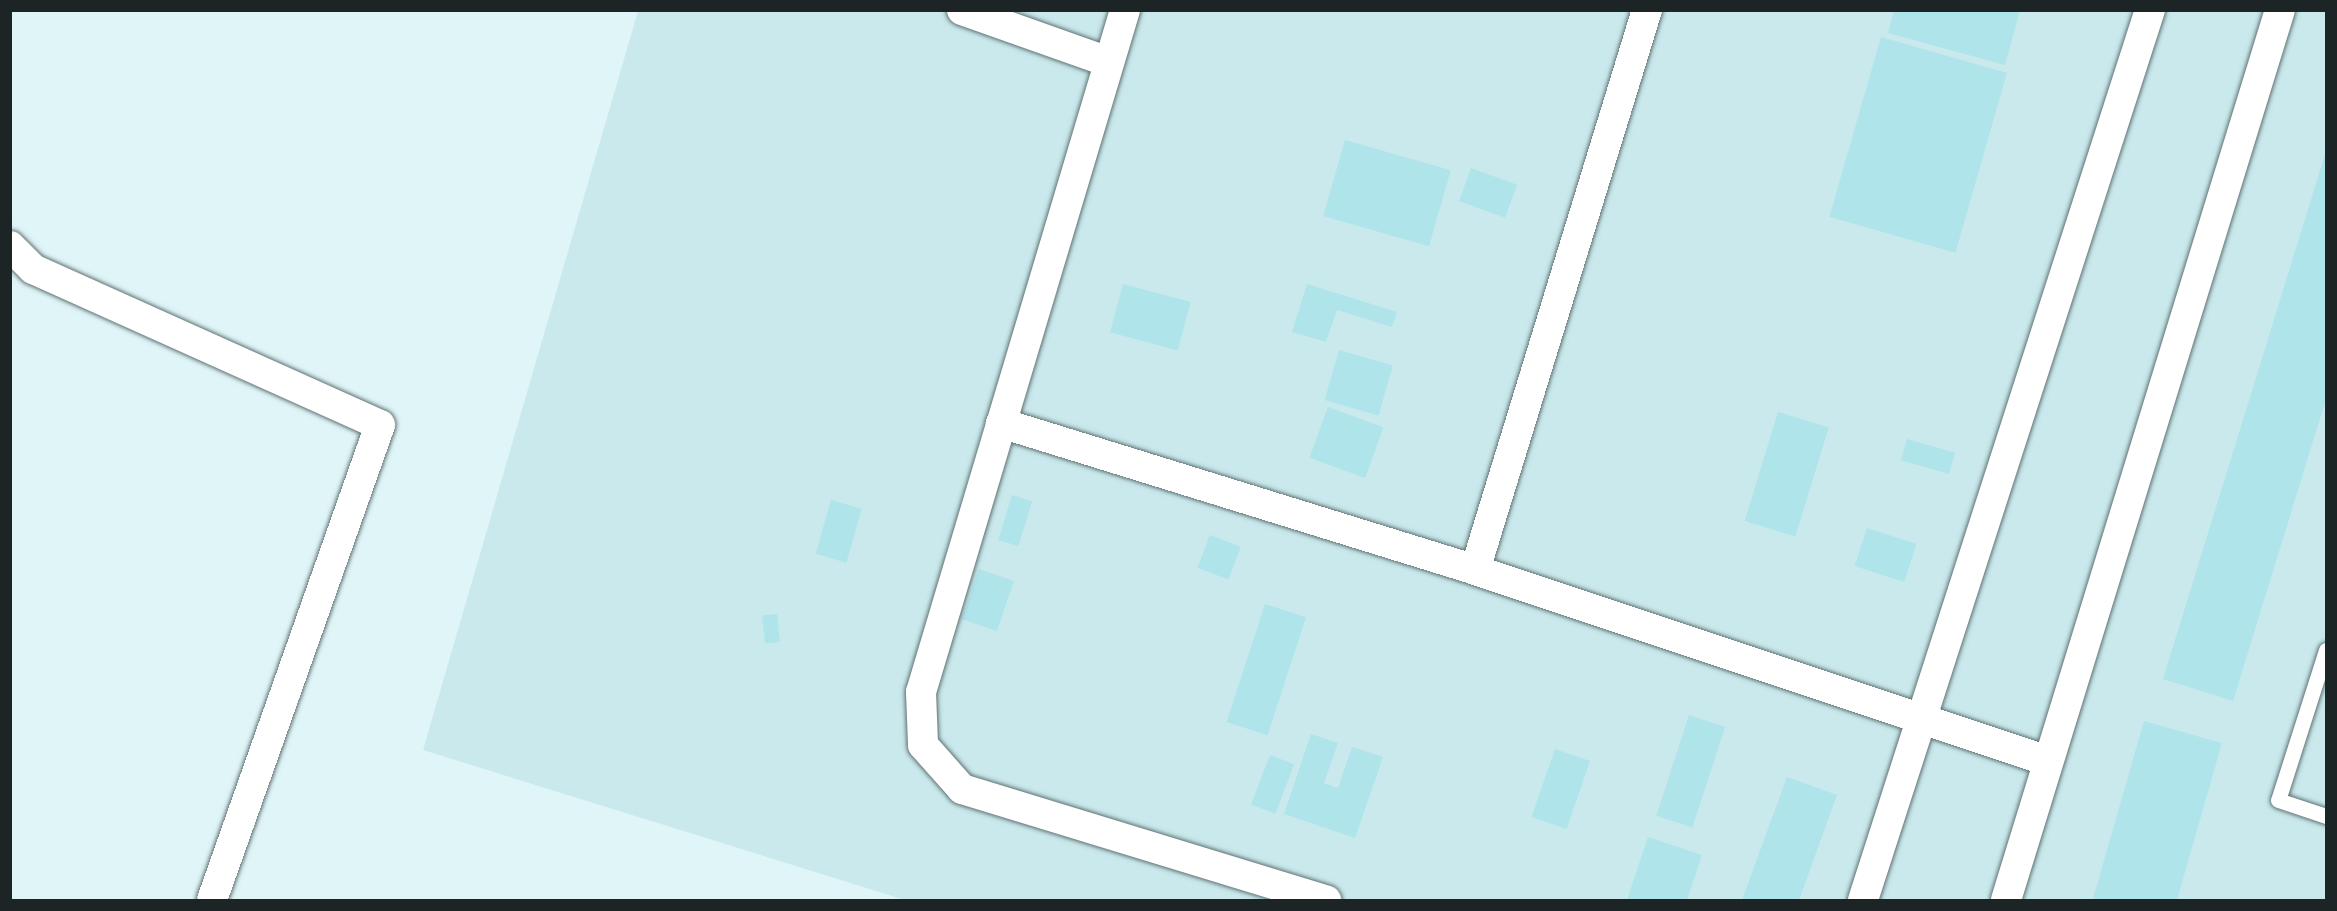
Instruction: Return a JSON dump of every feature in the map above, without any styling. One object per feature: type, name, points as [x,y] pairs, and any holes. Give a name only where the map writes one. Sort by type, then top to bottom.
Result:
[{"type":"street","points":[[962,10],[1109,62]]},
{"type":"street","points":[[1125,10],[921,692],[923,745],[962,789],[1326,900]]},
{"type":"street","points":[[1475,570],[1647,10]]},
{"type":"street","points":[[1863,900],[2150,10]]},
{"type":"street","points":[[2006,900],[2045,760],[2280,10]]},
{"type":"street","points":[[10,246],[33,269],[380,425],[212,900]]},
{"type":"street","points":[[1001,423],[1475,570],[1920,722],[2045,760]]},
{"type":"lane","points":[[2326,650],[2278,800],[2326,816]]},
{"type":"shaded area","points":[[638,11],[2326,11],[2326,900],[905,900],[423,750]]},
{"type":"building","points":[[1894,10],[2020,10],[2005,65],[1888,33]]},
{"type":"building","points":[[1881,37],[2007,73],[1955,253],[1829,217]]},
{"type":"building","points":[[1345,140],[1451,170],[1429,246],[1323,216]]},
{"type":"building","points":[[2326,151],[2326,399],[2233,701],[2163,679]]},
{"type":"building","points":[[1471,168],[1517,185],[1505,218],[1459,201]]},
{"type":"building","points":[[1123,284],[1191,302],[1178,350],[1110,332]]},
{"type":"building","points":[[1307,284],[1397,312],[1392,327],[1337,310],[1326,342],[1292,332]]},
{"type":"building","points":[[1339,350],[1393,365],[1378,415],[1325,400]]},
{"type":"building","points":[[1328,407],[1383,427],[1365,478],[1310,458]]},
{"type":"building","points":[[1778,412],[1829,427],[1795,537],[1745,521]]},
{"type":"building","points":[[1907,439],[1955,453],[1949,474],[1901,460]]},
{"type":"building","points":[[1012,495],[1032,501],[1018,546],[998,540]]},
{"type":"building","points":[[831,500],[862,509],[846,563],[816,554]]},
{"type":"building","points":[[1867,528],[1916,544],[1904,582],[1855,566]]},
{"type":"building","points":[[1210,535],[1241,547],[1228,580],[1197,568]]},
{"type":"building","points":[[979,569],[1014,581],[997,631],[962,619]]},
{"type":"building","points":[[1265,604],[1306,617],[1268,735],[1227,722]]},
{"type":"building","points":[[777,614],[780,642],[765,643],[762,616]]},
{"type":"building","points":[[1689,715],[1725,727],[1692,828],[1656,816]]},
{"type":"building","points":[[2144,721],[2222,743],[2177,900],[2093,900]]},
{"type":"building","points":[[1311,734],[1338,743],[1324,783],[1338,788],[1352,747],[1383,757],[1355,838],[1284,814]]},
{"type":"building","points":[[1555,749],[1590,761],[1567,829],[1532,817]]},
{"type":"building","points":[[1270,755],[1294,764],[1275,814],[1251,804]]},
{"type":"building","points":[[1787,777],[1837,795],[1799,900],[1742,900]]},
{"type":"building","points":[[1648,837],[1702,855],[1687,900],[1627,900]]}]
